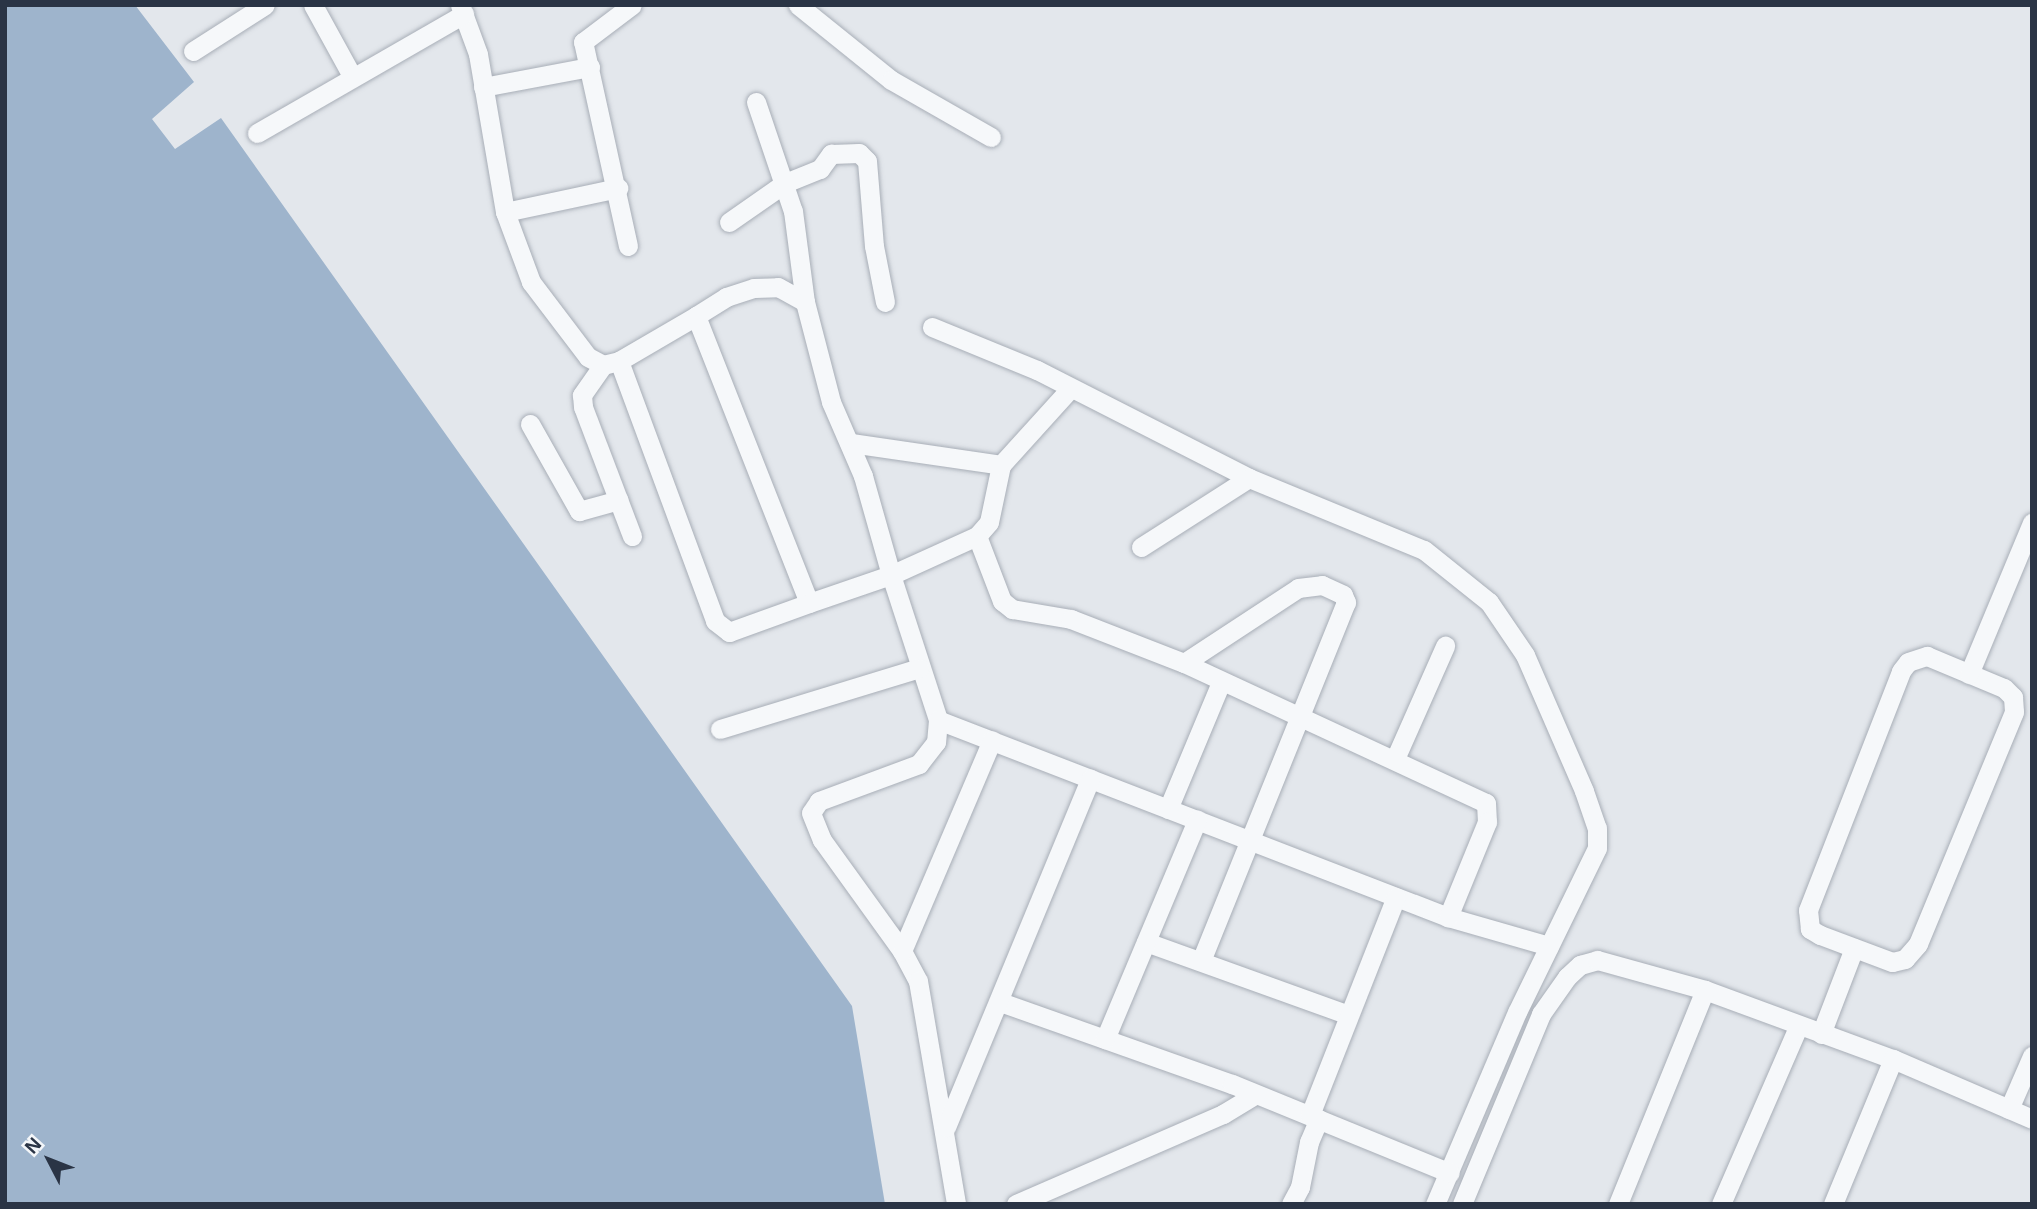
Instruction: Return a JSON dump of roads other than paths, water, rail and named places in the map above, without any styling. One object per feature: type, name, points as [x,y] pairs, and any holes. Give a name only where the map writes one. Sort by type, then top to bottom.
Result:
[{"type":"street","points":[[192,51],[265,5]]},
{"type":"street","points":[[313,5],[352,76]]},
{"type":"street","points":[[628,246],[618,188],[583,41],[587,35],[632,5]]},
{"type":"street","points":[[797,5],[891,80],[991,137]]},
{"type":"street","points":[[257,133],[462,10],[484,87],[505,212],[531,282],[588,357],[611,363]]},
{"type":"street","points":[[484,87],[590,67]]},
{"type":"street","points":[[756,102],[785,183],[800,244],[805,302],[831,402],[851,443],[919,667],[938,720],[936,743],[919,764],[819,801],[811,813],[822,840],[902,951],[918,982],[946,1129],[956,1204]]},
{"type":"street","points":[[729,222],[785,183],[820,169],[834,153],[865,156],[885,302]]},
{"type":"street","points":[[505,212],[618,188]]},
{"type":"street","points":[[632,536],[583,407],[582,395],[611,363],[726,297],[754,288],[778,287],[805,302]]},
{"type":"street","points":[[696,316],[809,603]]},
{"type":"street","points":[[932,327],[1070,389],[1249,478],[1444,562],[1489,603],[1525,655],[1559,725],[1597,828],[1597,848],[1549,946],[1435,1204]]},
{"type":"street","points":[[611,363],[715,621],[729,632],[891,575],[977,536],[989,522],[1001,465],[1070,389]]},
{"type":"street","points":[[530,424],[579,511],[619,500]]},
{"type":"street","points":[[851,443],[1001,465]]},
{"type":"street","points":[[1141,547],[1249,478]]},
{"type":"street","points":[[1969,674],[2032,523]]},
{"type":"street","points":[[977,536],[1002,601],[1012,609],[1071,619],[1184,663],[1486,803],[1488,822],[1448,917]]},
{"type":"street","points":[[1184,663],[1298,588],[1322,585],[1343,595],[1346,607],[1247,839],[1201,961]]},
{"type":"street","points":[[1395,759],[1445,646]]},
{"type":"street","points":[[1927,656],[2004,688],[2013,697],[2014,712],[1928,918],[1905,959],[1892,962],[1854,948],[1810,929],[1808,910],[1901,671],[1908,662],[1927,656]]},
{"type":"street","points":[[720,729],[919,667]]},
{"type":"street","points":[[1168,809],[1221,682]]},
{"type":"street","points":[[938,720],[1448,917],[1549,946]]},
{"type":"street","points":[[902,951],[992,740]]},
{"type":"street","points":[[946,1129],[1090,779]]},
{"type":"street","points":[[1105,1039],[1197,820]]},
{"type":"street","points":[[1291,1204],[1346,1014],[1396,897]]},
{"type":"street","points":[[1146,943],[1346,1014]]},
{"type":"street","points":[[1821,1034],[1854,948]]},
{"type":"street","points":[[1462,1204],[1541,1014],[1552,995],[1580,965],[1597,960],[1613,962],[1705,990],[1893,1059],[2032,1119]]},
{"type":"street","points":[[1618,1204],[1705,990]]},
{"type":"street","points":[[1000,1002],[1315,1117],[1450,1173]]},
{"type":"street","points":[[1721,1204],[1799,1025]]},
{"type":"street","points":[[2009,1109],[2032,1056]]},
{"type":"street","points":[[1833,1204],[1893,1059]]},
{"type":"street","points":[[1016,1204],[1223,1114],[1255,1096]]},
{"type":"water","points":[[5,5],[135,5],[194,82],[152,119],[175,149],[221,118],[852,1006],[885,1204],[5,1204]]}]
